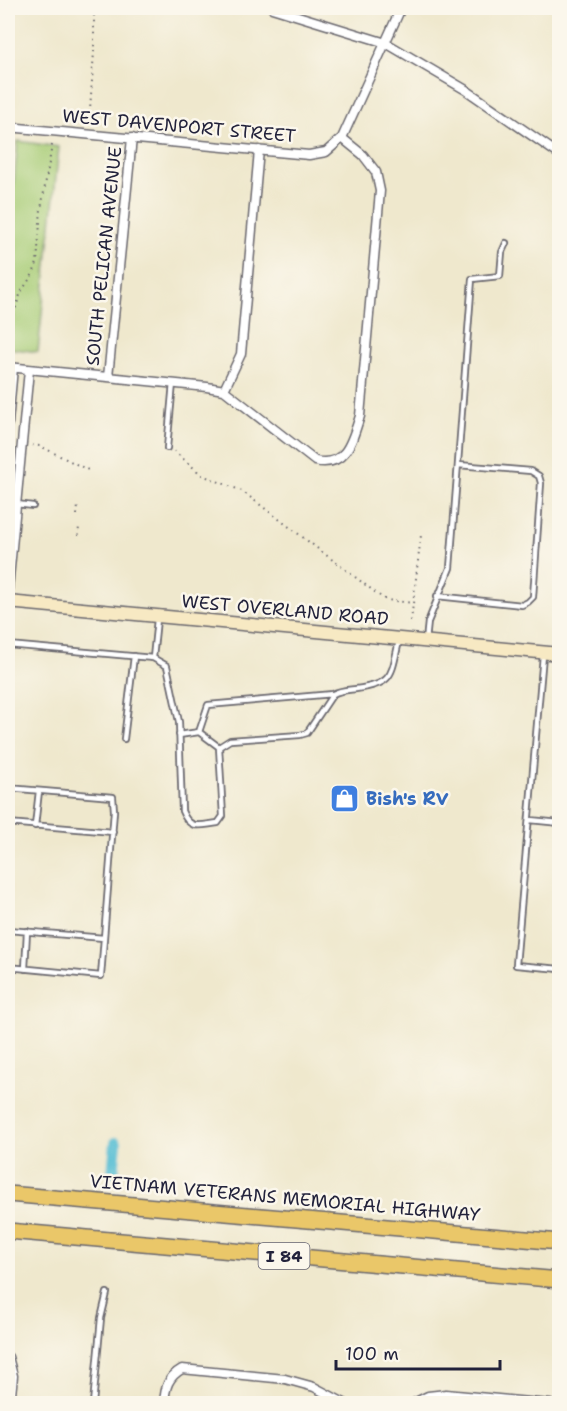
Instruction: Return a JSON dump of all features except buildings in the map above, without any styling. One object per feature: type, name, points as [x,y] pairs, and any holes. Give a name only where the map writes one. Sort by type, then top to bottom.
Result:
[{"type":"highway","name":"VIETNAM VETERANS MEMORIAL HIGHWAY","points":[[8,1194],[560,1242]]},
{"type":"highway","name":"I 84","points":[[8,1231],[560,1280]]},
{"type":"street","points":[[272,8],[386,43],[466,90],[560,155]]},
{"type":"street","points":[[8,423],[10,368],[173,383],[224,390],[315,461],[327,464],[341,458],[354,435],[360,416],[380,191],[376,172],[363,155],[342,138],[401,8]]},
{"type":"street","name":"WEST DAVENPORT STREET","points":[[8,126],[309,155],[326,152],[342,138]]},
{"type":"street","name":"SOUTH PELICAN AVENUE","points":[[108,377],[132,138]]},
{"type":"street","points":[[224,390],[241,354],[259,150]]},
{"type":"street","points":[[8,589],[12,504],[29,370]]},
{"type":"street","name":"WEST OVERLAND ROAD","points":[[8,602],[560,654]]},
{"type":"street","points":[[8,1357],[13,1376],[10,1404]]},
{"type":"street","points":[[164,1404],[165,1390],[171,1375],[182,1369],[285,1379],[314,1386],[346,1404]]},
{"type":"street","points":[[412,1404],[428,1396],[446,1394],[550,1404]]},
{"type":"lane","points":[[426,641],[428,622],[450,568],[472,279],[500,276],[502,252],[506,243]]},
{"type":"lane","points":[[167,448],[173,383]]},
{"type":"lane","points":[[437,596],[522,604],[528,602],[532,597],[541,483],[539,476],[531,471],[458,465]]},
{"type":"lane","points":[[12,504],[33,506]]},
{"type":"lane","points":[[153,658],[158,616]]},
{"type":"lane","points":[[199,732],[208,705],[333,694],[339,691],[377,686],[387,679],[392,670],[399,639]]},
{"type":"lane","points":[[8,645],[153,658],[167,666],[179,722],[179,735],[182,811],[186,820],[194,825],[218,823],[223,816],[219,747],[199,732],[179,735]]},
{"type":"lane","points":[[543,652],[516,965],[560,969]]},
{"type":"lane","points":[[124,739],[134,656]]},
{"type":"lane","points":[[219,747],[230,740],[307,733],[333,694]]},
{"type":"lane","points":[[8,788],[113,797],[113,832],[101,976],[8,967]]},
{"type":"lane","points":[[35,826],[39,791]]},
{"type":"lane","points":[[530,820],[560,823]]},
{"type":"lane","points":[[8,823],[113,832]]},
{"type":"lane","points":[[8,930],[104,938]]},
{"type":"lane","points":[[25,969],[27,931]]},
{"type":"lane","points":[[93,1404],[101,1318],[107,1293]]},
{"type":"path","points":[[89,125],[94,52],[94,8]]},
{"type":"path","points":[[8,331],[18,299],[37,263],[40,209],[52,145]]},
{"type":"path","points":[[32,445],[40,446],[90,471]]},
{"type":"path","points":[[167,448],[172,449],[202,475],[242,491],[386,600],[413,603]]},
{"type":"path","points":[[77,514],[78,506]]},
{"type":"path","points":[[78,536],[79,527]]},
{"type":"path","points":[[411,621],[421,535]]},
{"type":"green space","points":[[18,141],[59,147],[38,352],[8,348],[8,242]]},
{"type":"waterway","points":[[113,1173],[116,1143]]},
{"type":"place","name":"Bish's RV","points":[[345,799]]}]
